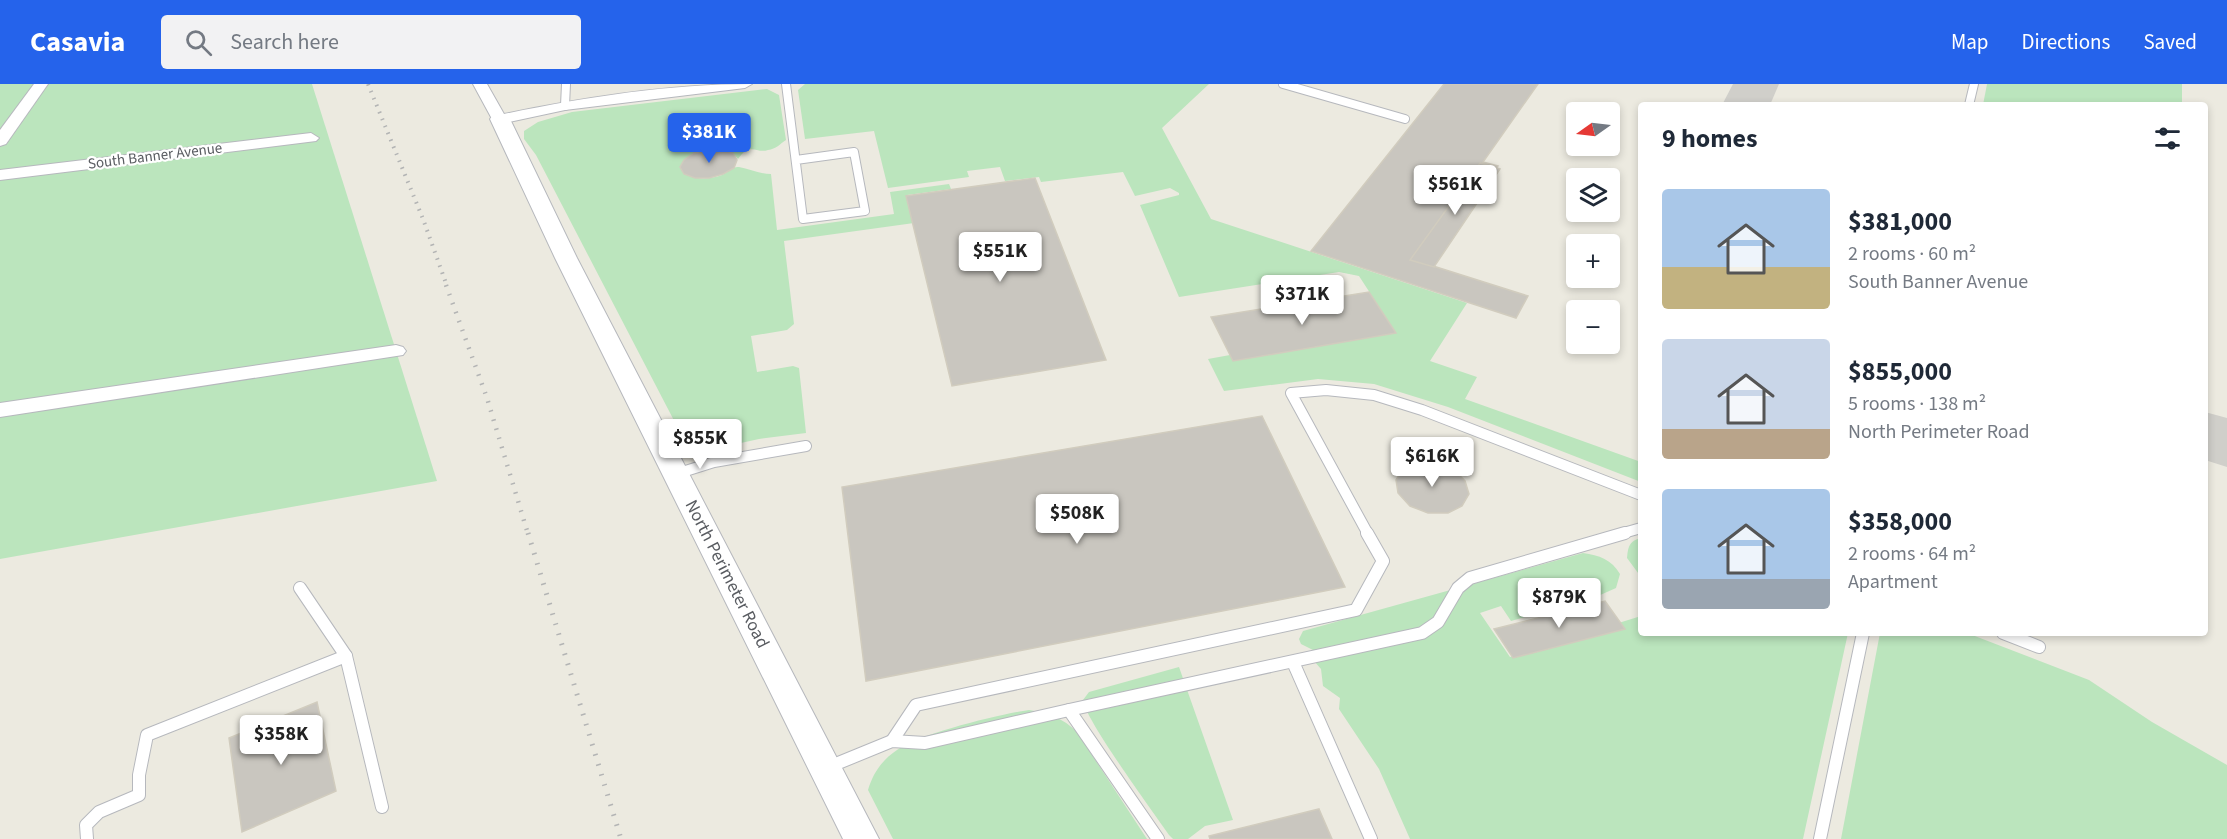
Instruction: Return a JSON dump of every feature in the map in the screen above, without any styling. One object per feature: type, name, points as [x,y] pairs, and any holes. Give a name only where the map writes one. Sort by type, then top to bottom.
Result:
[{"type":"street","points":[[0,141],[41,84]]},
{"type":"street","name":"North Perimeter Road","points":[[480,84],[500,119],[566,258],[861,839]]},
{"type":"street","points":[[500,119],[565,106],[745,84]]},
{"type":"street","name":"South Banner Avenue","points":[[0,175],[311,138]]},
{"type":"street","points":[[0,410],[396,351]]},
{"type":"lane","points":[[565,106],[566,84]]},
{"type":"lane","points":[[786,84],[803,219],[865,211],[854,152],[796,160]]},
{"type":"lane","points":[[1283,84],[1405,118]]},
{"type":"lane","points":[[1970,102],[1974,84]]},
{"type":"lane","points":[[892,741],[916,705],[1356,610],[1383,561],[1291,393],[1326,390],[1374,395],[1422,410],[1638,494]]},
{"type":"lane","points":[[676,474],[714,462],[806,446]]},
{"type":"lane","points":[[826,769],[892,741],[925,742],[1422,633],[1438,622],[1458,588],[1470,578],[1638,529]]},
{"type":"lane","points":[[300,588],[346,656],[381,807]]},
{"type":"lane","points":[[1820,839],[1862,636]]},
{"type":"lane","points":[[2011,636],[2039,647]]},
{"type":"lane","points":[[87,839],[86,825],[99,812],[139,795],[139,775],[147,735],[346,656]]},
{"type":"lane","points":[[1293,662],[1371,839]]},
{"type":"lane","points":[[1069,710],[1158,839]]},
{"type":"green space","points":[[0,84],[312,84],[437,481],[0,559]]},
{"type":"green space","points":[[805,84],[1209,84],[1162,128],[1211,219],[1467,303],[1430,361],[1477,377],[1465,399],[1638,461],[1638,481],[1448,407],[1374,384],[1318,379],[1224,391],[1208,359],[1230,355],[1233,361],[1396,333],[1359,276],[1339,272],[1179,297],[1140,205],[1179,195],[1179,193],[1170,188],[1135,196],[1123,172],[1041,182],[1039,177],[1005,181],[1000,167],[967,171],[969,177],[888,188],[874,131],[805,139],[798,90]]},
{"type":"green space","points":[[1987,84],[2182,84],[2182,102],[1984,102]]},
{"type":"green space","points":[[767,89],[779,95],[786,140],[764,151],[750,149],[738,159],[733,153],[703,151],[690,156],[680,167],[688,175],[699,178],[717,177],[737,167],[771,174],[777,230],[894,214],[890,192],[949,184],[951,189],[907,195],[914,223],[784,241],[794,324],[787,330],[751,336],[757,372],[793,366],[799,368],[806,433],[759,439],[709,450],[690,447],[681,434],[536,155],[524,139],[524,131],[538,122],[572,112]]},
{"type":"green space","points":[[1638,539],[1638,573],[1627,558],[1630,545]]},
{"type":"green space","points":[[1583,553],[1600,557],[1613,565],[1620,574],[1616,588],[1598,596],[1511,621],[1501,606],[1480,613],[1510,657],[1638,617],[1638,636],[1847,636],[1803,839],[1410,839],[1379,769],[1339,709],[1340,698],[1323,686],[1321,669],[1314,661],[1313,650],[1301,644],[1299,639],[1303,631]]},
{"type":"green space","points":[[1879,636],[1975,636],[2089,680],[2152,722],[2227,765],[2227,839],[1841,839]]},
{"type":"green space","points":[[1179,667],[1233,820],[1205,826],[1188,839],[1173,839],[1169,835],[1107,745],[1086,710],[1083,700],[1089,692]]},
{"type":"green space","points":[[1029,710],[1055,717],[1077,732],[1147,839],[893,839],[868,790],[875,773],[887,758],[908,744],[941,731]]},
{"type":"building","points":[[1444,84],[1538,84],[1483,162],[1498,166],[1430,265],[1528,296],[1516,318],[1311,251]]},
{"type":"building","points":[[708,149],[722,149],[733,153],[737,160],[734,168],[709,178],[695,178],[684,174],[680,167],[684,160],[694,153]]},
{"type":"building","points":[[1480,163],[1500,169],[1434,267],[1410,260]]},
{"type":"building","points":[[1035,178],[1106,360],[952,386],[906,196]]},
{"type":"building","points":[[1369,292],[1396,333],[1233,361],[1211,317]]},
{"type":"building","points":[[1262,416],[1345,587],[866,681],[842,487]]},
{"type":"building","points":[[1417,462],[1435,463],[1453,469],[1465,481],[1469,494],[1462,506],[1448,513],[1428,513],[1410,506],[1398,493],[1396,480],[1403,469]]},
{"type":"building","points":[[1605,601],[1625,629],[1513,658],[1494,629]]},
{"type":"building","points":[[317,702],[336,791],[242,832],[229,738]]},
{"type":"building","points":[[1319,809],[1332,839],[1210,839],[1209,836]]},
{"type":"taxiway","points":[[1747,102],[1756,84]]},
{"type":"taxiway","points":[[2208,435],[2227,444]]},
{"type":"railway","points":[[368,84],[423,219],[447,286]]},
{"type":"railway","points":[[446,285],[487,398],[528,534]]},
{"type":"railway","points":[[528,533],[621,839]]}]
